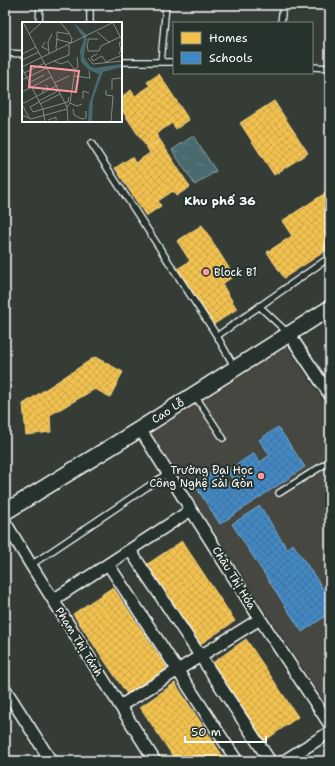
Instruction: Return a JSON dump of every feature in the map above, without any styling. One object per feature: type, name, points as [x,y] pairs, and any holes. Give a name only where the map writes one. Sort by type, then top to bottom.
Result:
[{"type":"street","name":"Cao Lỗ","points":[[5,512],[140,429],[330,308]]},
{"type":"street","points":[[289,334],[330,395]]},
{"type":"street","name":"Châu Thị Hóa","points":[[140,429],[330,725]]},
{"type":"street","points":[[53,600],[191,510]]},
{"type":"street","name":"Phạm Thị Tánh","points":[[5,522],[155,761]]},
{"type":"street","points":[[130,550],[270,761]]},
{"type":"street","points":[[108,564],[237,761]]},
{"type":"street","points":[[120,706],[260,618]]},
{"type":"street","points":[[5,688],[51,761]]},
{"type":"street","points":[[284,761],[330,732]]},
{"type":"lane","points":[[39,22],[40,5]]},
{"type":"lane","points":[[90,5],[90,22]]},
{"type":"lane","points":[[161,62],[166,5]]},
{"type":"lane","points":[[281,22],[283,5]]},
{"type":"lane","points":[[5,53],[22,54]]},
{"type":"lane","points":[[122,62],[173,62]]},
{"type":"lane","points":[[313,67],[330,68]]},
{"type":"lane","points":[[91,143],[217,336],[235,368]]},
{"type":"lane","points":[[217,336],[330,257]]},
{"type":"lane","points":[[259,306],[289,334]]},
{"type":"lane","points":[[194,394],[223,438]]},
{"type":"lane","points":[[279,493],[330,461]]},
{"type":"lane","points":[[31,565],[168,473]]},
{"type":"shaded area","name":"Trường Đại Học Công Nghệ Sài Gòn","points":[[287,346],[330,412],[330,711],[151,434]]},
{"type":"water","points":[[193,136],[216,171],[195,185],[172,150]]},
{"type":"building: Homes","points":[[159,74],[189,120],[176,129],[172,123],[156,134],[160,140],[147,148],[122,110],[122,96],[131,90],[135,96],[150,86],[147,82]]},
{"type":"building: Homes","points":[[274,101],[308,153],[274,175],[240,123]]},
{"type":"building: Homes","points":[[160,140],[190,187],[176,196],[173,191],[158,201],[161,206],[146,216],[115,168],[132,157],[135,163],[150,153],[147,148]]},
{"type":"building: Homes","points":[[330,190],[330,248],[284,278],[267,252],[292,236],[282,221]]},
{"type":"building: Homes","name":"Block B1","points":[[202,225],[234,276],[222,284],[237,309],[213,325],[177,269],[190,261],[177,241]]},
{"type":"building: Homes","points":[[95,357],[123,372],[110,397],[95,389],[50,415],[51,432],[26,435],[23,404]]},
{"type":"building: Homes","points":[[182,541],[235,621],[199,645],[146,565]]},
{"type":"building: Homes","points":[[113,587],[167,668],[127,694],[73,614]]},
{"type":"building: Homes","points":[[246,639],[298,717],[263,742],[211,664]]},
{"type":"building: Homes","points":[[175,683],[226,761],[176,761],[140,707]]},
{"type":"building: Schools","name":"Trường Đại Học Công Nghệ Sài Gòn","points":[[278,427],[305,467],[220,524],[194,484],[213,471],[223,487],[233,480],[227,471],[254,453],[260,462],[270,455],[259,440]]},
{"type":"building: Schools","points":[[260,506],[287,549],[293,544],[330,599],[330,613],[302,632],[232,524]]},
{"type":"place","name":"Block B1","points":[[206,272]]},
{"type":"place","name":"Trường Đại Học Công Nghệ Sài Gòn","points":[[261,476]]},
{"type":"district","name":"Khu phố 36","points":[[220,201]]}]
